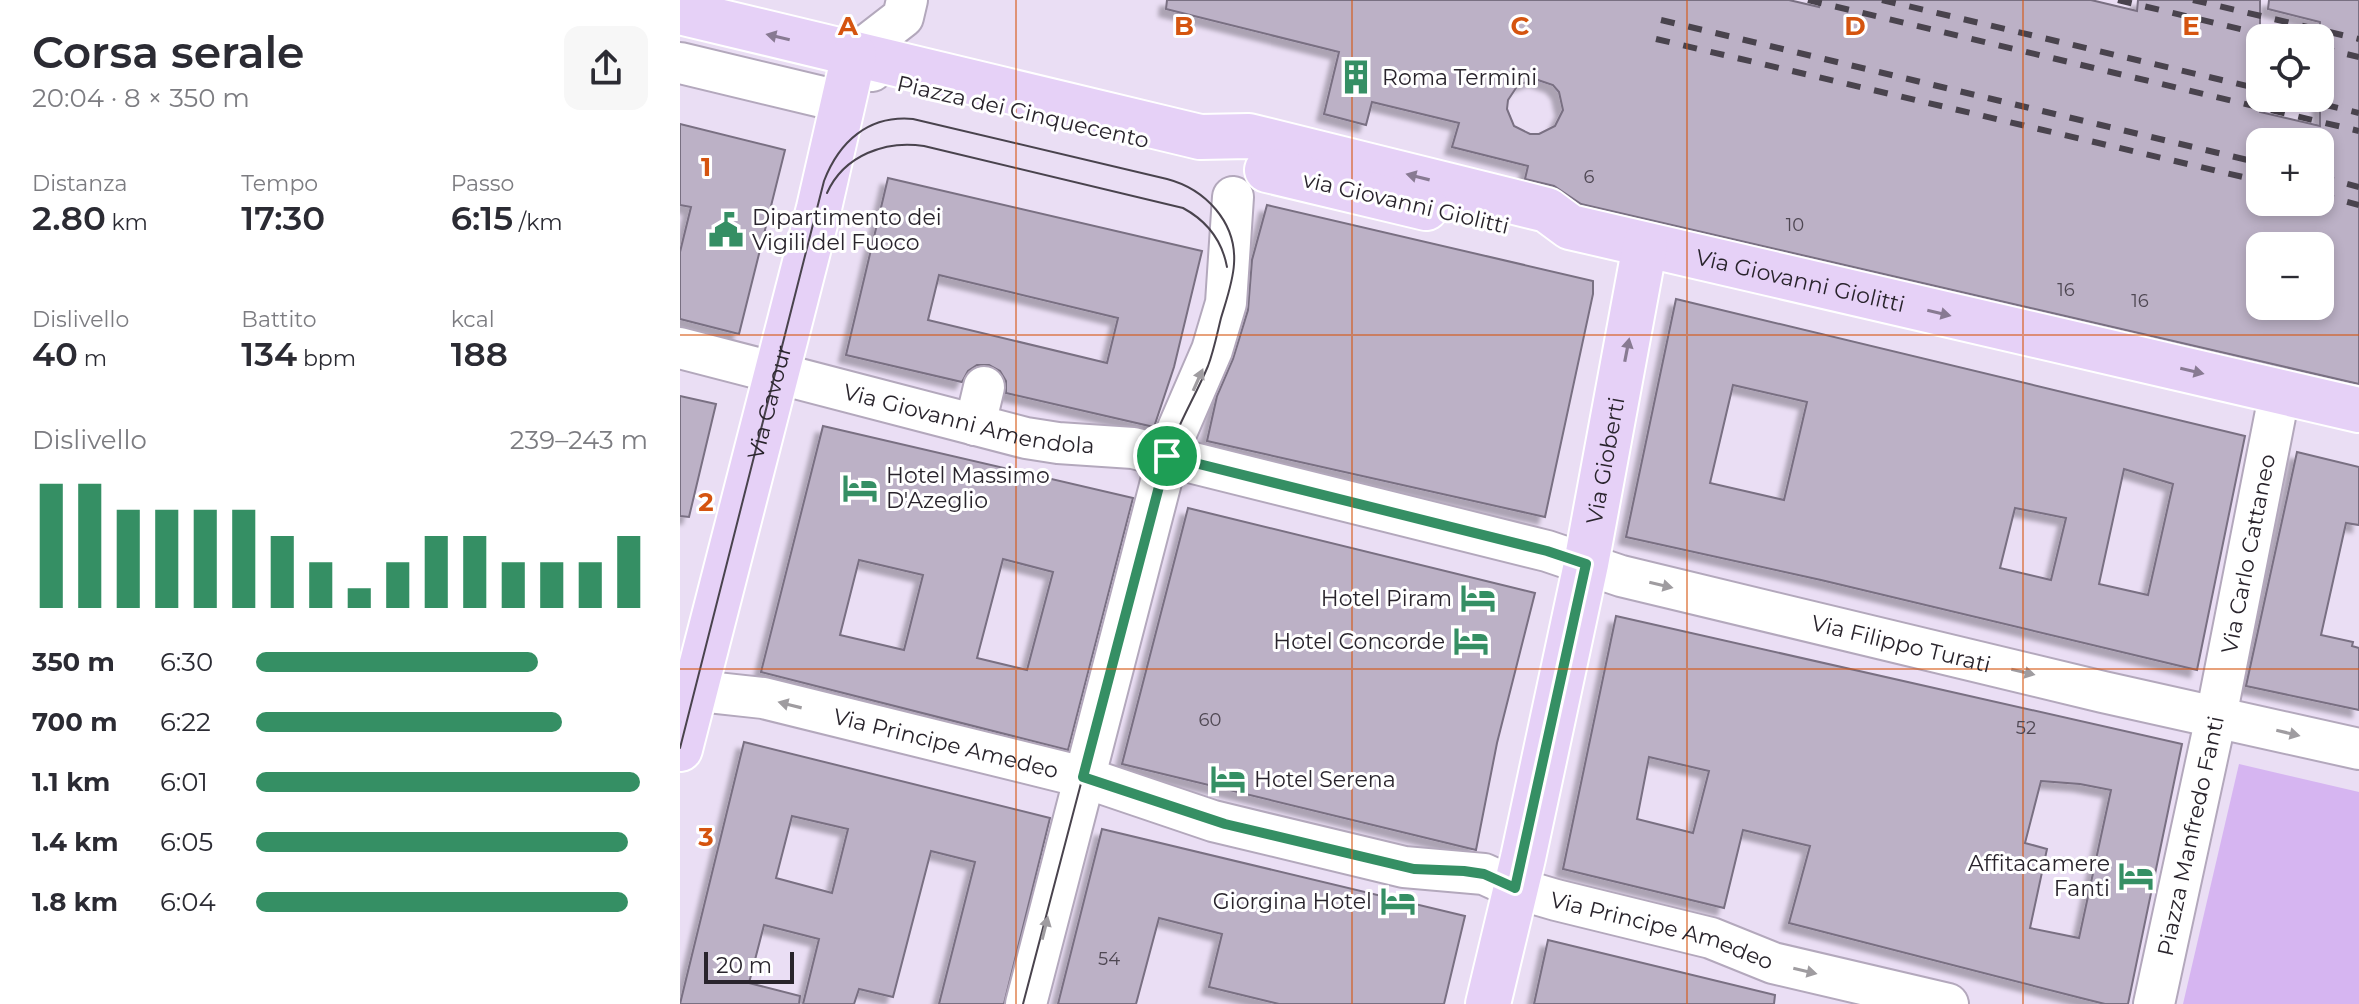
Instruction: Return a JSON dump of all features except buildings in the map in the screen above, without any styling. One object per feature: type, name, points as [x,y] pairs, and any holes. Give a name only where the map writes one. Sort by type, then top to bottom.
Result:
[{"type":"main road","name":"Piazza dei Cinquecento","points":[[680,12],[1200,137],[1242,166]]},
{"type":"main road","name":"Via Cavour","points":[[680,749],[688,690],[776,373],[854,55]]},
{"type":"main road","name":"Via Giovanni Giolitti","points":[[1242,166],[1547,210],[1570,227],[2359,410]]},
{"type":"main road","name":"Via Gioberti","points":[[1488,1004],[1586,564],[1645,245]]},
{"type":"street","points":[[854,55],[903,17],[907,0]]},
{"type":"street","points":[[680,63],[843,102]]},
{"type":"street","points":[[1026,1004],[1167,456],[1226,303],[1230,243],[1242,166]]},
{"type":"street","name":"Via Giovanni Amendola","points":[[680,348],[776,373],[979,406],[1048,442],[1119,446],[1167,456],[1547,551],[1586,564]]},
{"type":"street","name":"Via Carlo Cattaneo","points":[[2216,717],[2280,391]]},
{"type":"street","name":"Via Filippo Turati","points":[[1586,564],[1621,576],[2216,717]]},
{"type":"street","name":"Via Principe Amedeo","points":[[688,690],[763,698],[1083,777],[1225,824],[1414,869],[1484,874],[1515,888],[1711,938],[1773,963],[1948,1004]]},
{"type":"street","name":"Piazza Manfredo Fanti","points":[[2154,1004],[2216,717],[2359,749]]},
{"type":"shaded area","points":[[2239,764],[2359,792],[2359,1004],[2183,1004]]},
{"type":"tram line","points":[[680,748],[824,181],[847,143],[857,134],[882,122],[913,119],[1167,179],[1206,199],[1224,221],[1230,234],[1234,249],[1231,285],[1208,366],[1167,456],[1023,1004]]},
{"type":"tram line","points":[[827,193],[844,169],[868,153],[895,145],[924,146],[1183,208],[1212,232],[1227,267]]},
{"type":"railway","points":[[1808,0],[2359,131]]},
{"type":"railway","points":[[1882,0],[2246,86]]},
{"type":"railway","points":[[2118,0],[2246,30]]},
{"type":"railway","points":[[2193,0],[2359,39]]},
{"type":"railway","points":[[1661,20],[2246,160]]},
{"type":"railway","points":[[1656,39],[2246,178]]},
{"type":"railway","points":[[2334,51],[2359,57]]},
{"type":"railway","points":[[2334,107],[2359,113]]},
{"type":"railway","points":[[2334,181],[2359,187]]},
{"type":"railway","points":[[2334,199],[2359,205]]},
{"type":"place","name":"Roma Termini","points":[[1356,77]]},
{"type":"place","name":"Dipartimento dei Vigili del Fuoco","points":[[726,230]]},
{"type":"place","name":"Hotel Massimo D'Azeglio","points":[[860,488]]},
{"type":"place","name":"Hotel Piram","points":[[1478,598]]},
{"type":"place","name":"Hotel Concorde","points":[[1471,641]]},
{"type":"place","name":"Hotel Serena","points":[[1228,779]]},
{"type":"place","name":"Affitacamere Fanti","points":[[2136,876]]},
{"type":"place","name":"Giorgina Hotel","points":[[1398,901]]},
{"type":"route","points":[[1167,456],[1547,551],[1586,564],[1515,888],[1484,874],[1414,869],[1225,824],[1083,777],[1167,456]]}]
